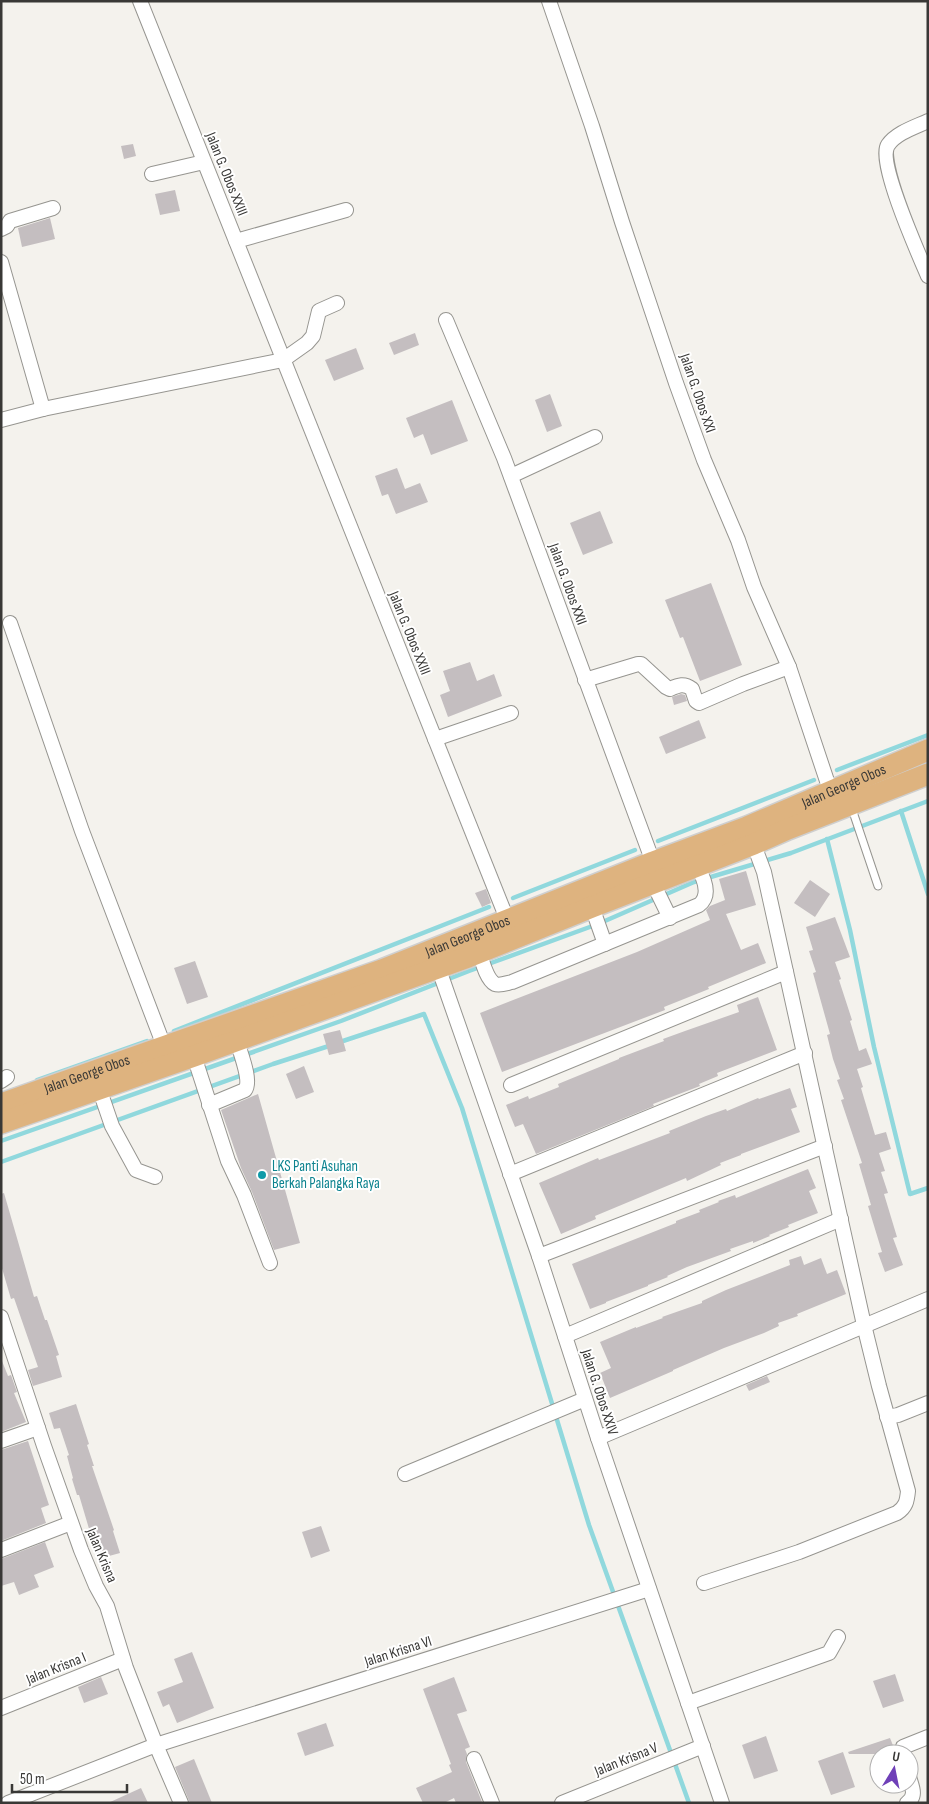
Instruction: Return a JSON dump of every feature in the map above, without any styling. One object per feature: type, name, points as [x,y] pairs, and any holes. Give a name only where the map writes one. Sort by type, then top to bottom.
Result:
[{"type":"main road","name":"Jalan George Obos","points":[[1,1104],[382,970],[437,964],[468,957],[482,961],[596,919],[701,875],[830,790],[928,750]]},
{"type":"main road","name":"Jalan George Obos","points":[[1,1123],[103,1099],[240,1052],[437,964],[507,919],[652,862],[753,842],[853,814],[928,774]]},
{"type":"street","name":"Jalan G. Obos XXIII","points":[[140,1],[507,919]]},
{"type":"street","name":"Jalan G. Obos XXI","points":[[549,1],[676,383],[704,460],[738,540],[754,586],[789,666],[830,790]]},
{"type":"street","points":[[928,121],[894,137],[887,146],[885,157],[889,175],[928,276]]},
{"type":"street","points":[[152,174],[204,162]]},
{"type":"street","points":[[1,229],[7,226],[10,220],[53,208]]},
{"type":"street","points":[[236,241],[346,210]]},
{"type":"street","points":[[1,262],[43,409]]},
{"type":"street","points":[[1,420],[43,409],[283,360],[307,343],[313,336],[319,311],[337,302]]},
{"type":"street","name":"Jalan G. Obos XXII","points":[[446,320],[511,476],[652,862]]},
{"type":"street","points":[[511,476],[595,436]]},
{"type":"street","points":[[10,623],[82,831],[164,1046]]},
{"type":"street","points":[[585,680],[641,664],[666,688],[670,689],[680,684],[687,685],[692,689],[696,701],[699,703],[789,666]]},
{"type":"street","points":[[435,739],[511,713]]},
{"type":"street","points":[[704,1583],[799,1552],[897,1514],[904,1508],[908,1491],[864,1325],[764,872],[753,842]]},
{"type":"street","points":[[482,961],[489,978],[494,984],[500,985],[512,982],[692,909],[703,902],[706,895],[701,875]]},
{"type":"street","points":[[658,894],[670,918]]},
{"type":"street","points":[[596,919],[605,944]]},
{"type":"street","name":"Jalan G. Obos XXIV","points":[[437,964],[538,1256],[722,1803]]},
{"type":"street","points":[[511,1085],[786,972]]},
{"type":"street","points":[[209,1104],[245,1090],[248,1083],[240,1052]]},
{"type":"street","points":[[510,1174],[805,1053]]},
{"type":"street","points":[[198,1067],[228,1161],[244,1195],[270,1263]]},
{"type":"street","points":[[103,1099],[112,1126],[136,1170],[155,1177]]},
{"type":"street","points":[[538,1256],[825,1146]]},
{"type":"street","points":[[564,1336],[841,1219]]},
{"type":"street","points":[[598,1438],[928,1299]]},
{"type":"street","name":"Jalan Krisna","points":[[1,1318],[7,1354],[38,1428],[92,1577],[107,1606],[123,1659],[180,1803]]},
{"type":"street","points":[[406,1474],[585,1399]]},
{"type":"street","points":[[888,1417],[928,1403]]},
{"type":"street","points":[[1,1442],[38,1428]]},
{"type":"street","points":[[1,1550],[71,1523]]},
{"type":"street","name":"Jalan Krisna VI","points":[[8,1803],[156,1745],[649,1588]]},
{"type":"street","points":[[688,1703],[829,1653],[838,1637]]},
{"type":"street","name":"Jalan Krisna I","points":[[1,1708],[123,1659]]},
{"type":"street","points":[[910,1744],[928,1737]]},
{"type":"street","name":"Jalan Krisna V","points":[[562,1803],[702,1746]]},
{"type":"street","points":[[474,1759],[492,1803]]},
{"type":"lane","points":[[853,814],[864,841],[878,886]]},
{"type":"building","points":[[133,144],[136,156],[124,159],[121,146]]},
{"type":"building","points":[[175,190],[180,211],[160,215],[155,194]]},
{"type":"building","points":[[50,218],[55,239],[22,247],[18,228]]},
{"type":"building","points":[[415,333],[419,345],[394,355],[389,343]]},
{"type":"building","points":[[356,348],[364,369],[334,381],[325,360]]},
{"type":"building","points":[[550,394],[562,426],[547,432],[535,400]]},
{"type":"building","points":[[452,400],[468,441],[431,455],[423,434],[414,438],[406,418]]},
{"type":"building","points":[[397,468],[405,489],[420,483],[428,502],[396,514],[388,494],[382,496],[375,476]]},
{"type":"building","points":[[600,511],[613,543],[583,555],[570,523]]},
{"type":"building","points":[[711,583],[742,665],[700,681],[683,637],[680,638],[665,600]]},
{"type":"building","points":[[470,662],[477,681],[494,674],[502,696],[448,717],[440,695],[450,691],[443,671]]},
{"type":"building","points":[[681,694],[685,695],[687,701],[674,705],[672,697]]},
{"type":"building","points":[[699,720],[706,738],[666,754],[659,737]]},
{"type":"building","points":[[746,871],[756,905],[726,914],[741,950],[758,943],[766,963],[664,1007],[665,1010],[502,1072],[480,1013],[637,952],[710,920],[706,910],[710,906],[725,900],[719,879]]},
{"type":"building","points":[[810,880],[830,894],[815,917],[794,903]]},
{"type":"building","points":[[486,889],[491,903],[482,907],[475,893]]},
{"type":"building","points":[[835,917],[850,957],[835,962],[841,979],[839,980],[852,1020],[850,1021],[859,1051],[866,1048],[872,1064],[857,1069],[863,1087],[861,1088],[875,1135],[886,1132],[891,1149],[879,1153],[885,1171],[881,1172],[888,1193],[884,1194],[897,1237],[893,1238],[903,1265],[885,1272],[878,1253],[882,1252],[868,1206],[871,1205],[859,1164],[862,1163],[841,1100],[844,1099],[837,1080],[840,1079],[827,1035],[830,1034],[813,973],[816,972],[809,951],[813,950],[806,927]]},
{"type":"building","points":[[195,961],[208,997],[187,1004],[174,968]]},
{"type":"building","points":[[758,997],[777,1050],[717,1073],[718,1076],[699,1084],[700,1086],[653,1104],[654,1106],[536,1154],[523,1124],[515,1127],[506,1105],[528,1096],[529,1099],[559,1087],[558,1084],[664,1041],[663,1039],[739,1012],[737,1005]]},
{"type":"building","points":[[340,1030],[346,1051],[329,1055],[323,1034]]},
{"type":"building","points":[[304,1066],[314,1092],[296,1099],[286,1074]]},
{"type":"building","points":[[790,1088],[797,1107],[791,1109],[800,1132],[720,1163],[721,1165],[687,1181],[686,1178],[595,1216],[596,1219],[561,1234],[539,1183],[598,1158],[599,1160],[670,1133],[669,1131],[706,1116],[726,1109],[727,1111],[758,1098]]},
{"type":"building","name":"LKS Panti Asuhan Berkah Palangka Raya","points":[[258,1094],[300,1243],[274,1250],[241,1168],[221,1110]]},
{"type":"building","points":[[808,1169],[816,1188],[809,1191],[818,1213],[788,1225],[789,1227],[770,1236],[730,1249],[731,1251],[687,1267],[648,1286],[590,1309],[572,1264],[676,1223],[676,1221],[700,1212],[699,1210],[718,1201],[735,1195],[736,1198]]},
{"type":"building","points":[[4,1193],[34,1297],[37,1296],[59,1355],[56,1356],[62,1377],[33,1386],[28,1370],[38,1367],[14,1298],[11,1299],[1,1265],[1,1194]]},
{"type":"building","points":[[801,1256],[804,1265],[821,1258],[827,1274],[837,1270],[846,1294],[778,1323],[779,1326],[764,1333],[724,1348],[610,1398],[600,1373],[611,1368],[600,1342],[702,1303],[702,1301],[726,1290],[790,1265],[789,1260]]},
{"type":"building","points":[[2,1361],[8,1376],[11,1375],[17,1392],[14,1393],[26,1422],[1,1432]]},
{"type":"building","points":[[767,1376],[770,1382],[749,1391],[746,1385]]},
{"type":"building","points":[[76,1404],[89,1444],[87,1445],[94,1466],[92,1466],[120,1553],[98,1559],[79,1495],[77,1495],[72,1479],[67,1456],[69,1455],[60,1428],[54,1429],[49,1413]]},
{"type":"building","points":[[28,1441],[49,1505],[41,1508],[46,1523],[1,1541],[1,1450]]},
{"type":"building","points":[[321,1526],[330,1551],[311,1558],[302,1532]]},
{"type":"building","points":[[45,1542],[54,1567],[34,1575],[39,1587],[19,1595],[14,1582],[1,1586],[1,1559]]},
{"type":"building","points":[[192,1652],[214,1708],[177,1723],[169,1704],[163,1707],[157,1692],[183,1682],[174,1659]]},
{"type":"building","points":[[895,1674],[904,1701],[883,1708],[873,1681]]},
{"type":"building","points":[[101,1677],[108,1694],[84,1703],[78,1687]]},
{"type":"building","points":[[454,1677],[467,1711],[457,1714],[470,1747],[465,1749],[467,1754],[466,1762],[482,1802],[456,1803],[454,1798],[444,1803],[423,1803],[416,1788],[452,1772],[449,1765],[451,1764],[423,1689]]},
{"type":"building","points":[[326,1723],[334,1746],[305,1756],[297,1733]]},
{"type":"building","points":[[766,1736],[778,1771],[754,1779],[742,1745]]},
{"type":"building","points":[[890,1738],[892,1744],[872,1744]]},
{"type":"building","points":[[869,1745],[869,1754],[849,1754],[848,1752]]},
{"type":"building","points":[[843,1752],[855,1787],[831,1795],[818,1761]]},
{"type":"building","points":[[194,1759],[212,1803],[190,1803],[175,1767]]},
{"type":"building","points":[[141,1788],[148,1803],[108,1803]]},
{"type":"waterway","points":[[837,770],[928,735]]},
{"type":"waterway","points":[[658,841],[814,780]]},
{"type":"waterway","points":[[1,1141],[341,1021],[469,971],[598,924],[694,882],[791,853],[928,801]]},
{"type":"waterway","points":[[901,811],[928,894]]},
{"type":"waterway","points":[[827,839],[850,930],[874,1047],[910,1194],[928,1188]]},
{"type":"waterway","points":[[513,898],[635,850]]},
{"type":"waterway","points":[[174,1031],[489,907]]},
{"type":"waterway","points":[[340,1042],[424,1014],[462,1108],[589,1525],[689,1803]]},
{"type":"waterway","points":[[37,1080],[147,1041]]},
{"type":"waterway","points":[[1,1162],[273,1064],[332,1045]]},
{"type":"place","name":"LKS Panti Asuhan Berkah Palangka Raya","points":[[262,1175]]}]
